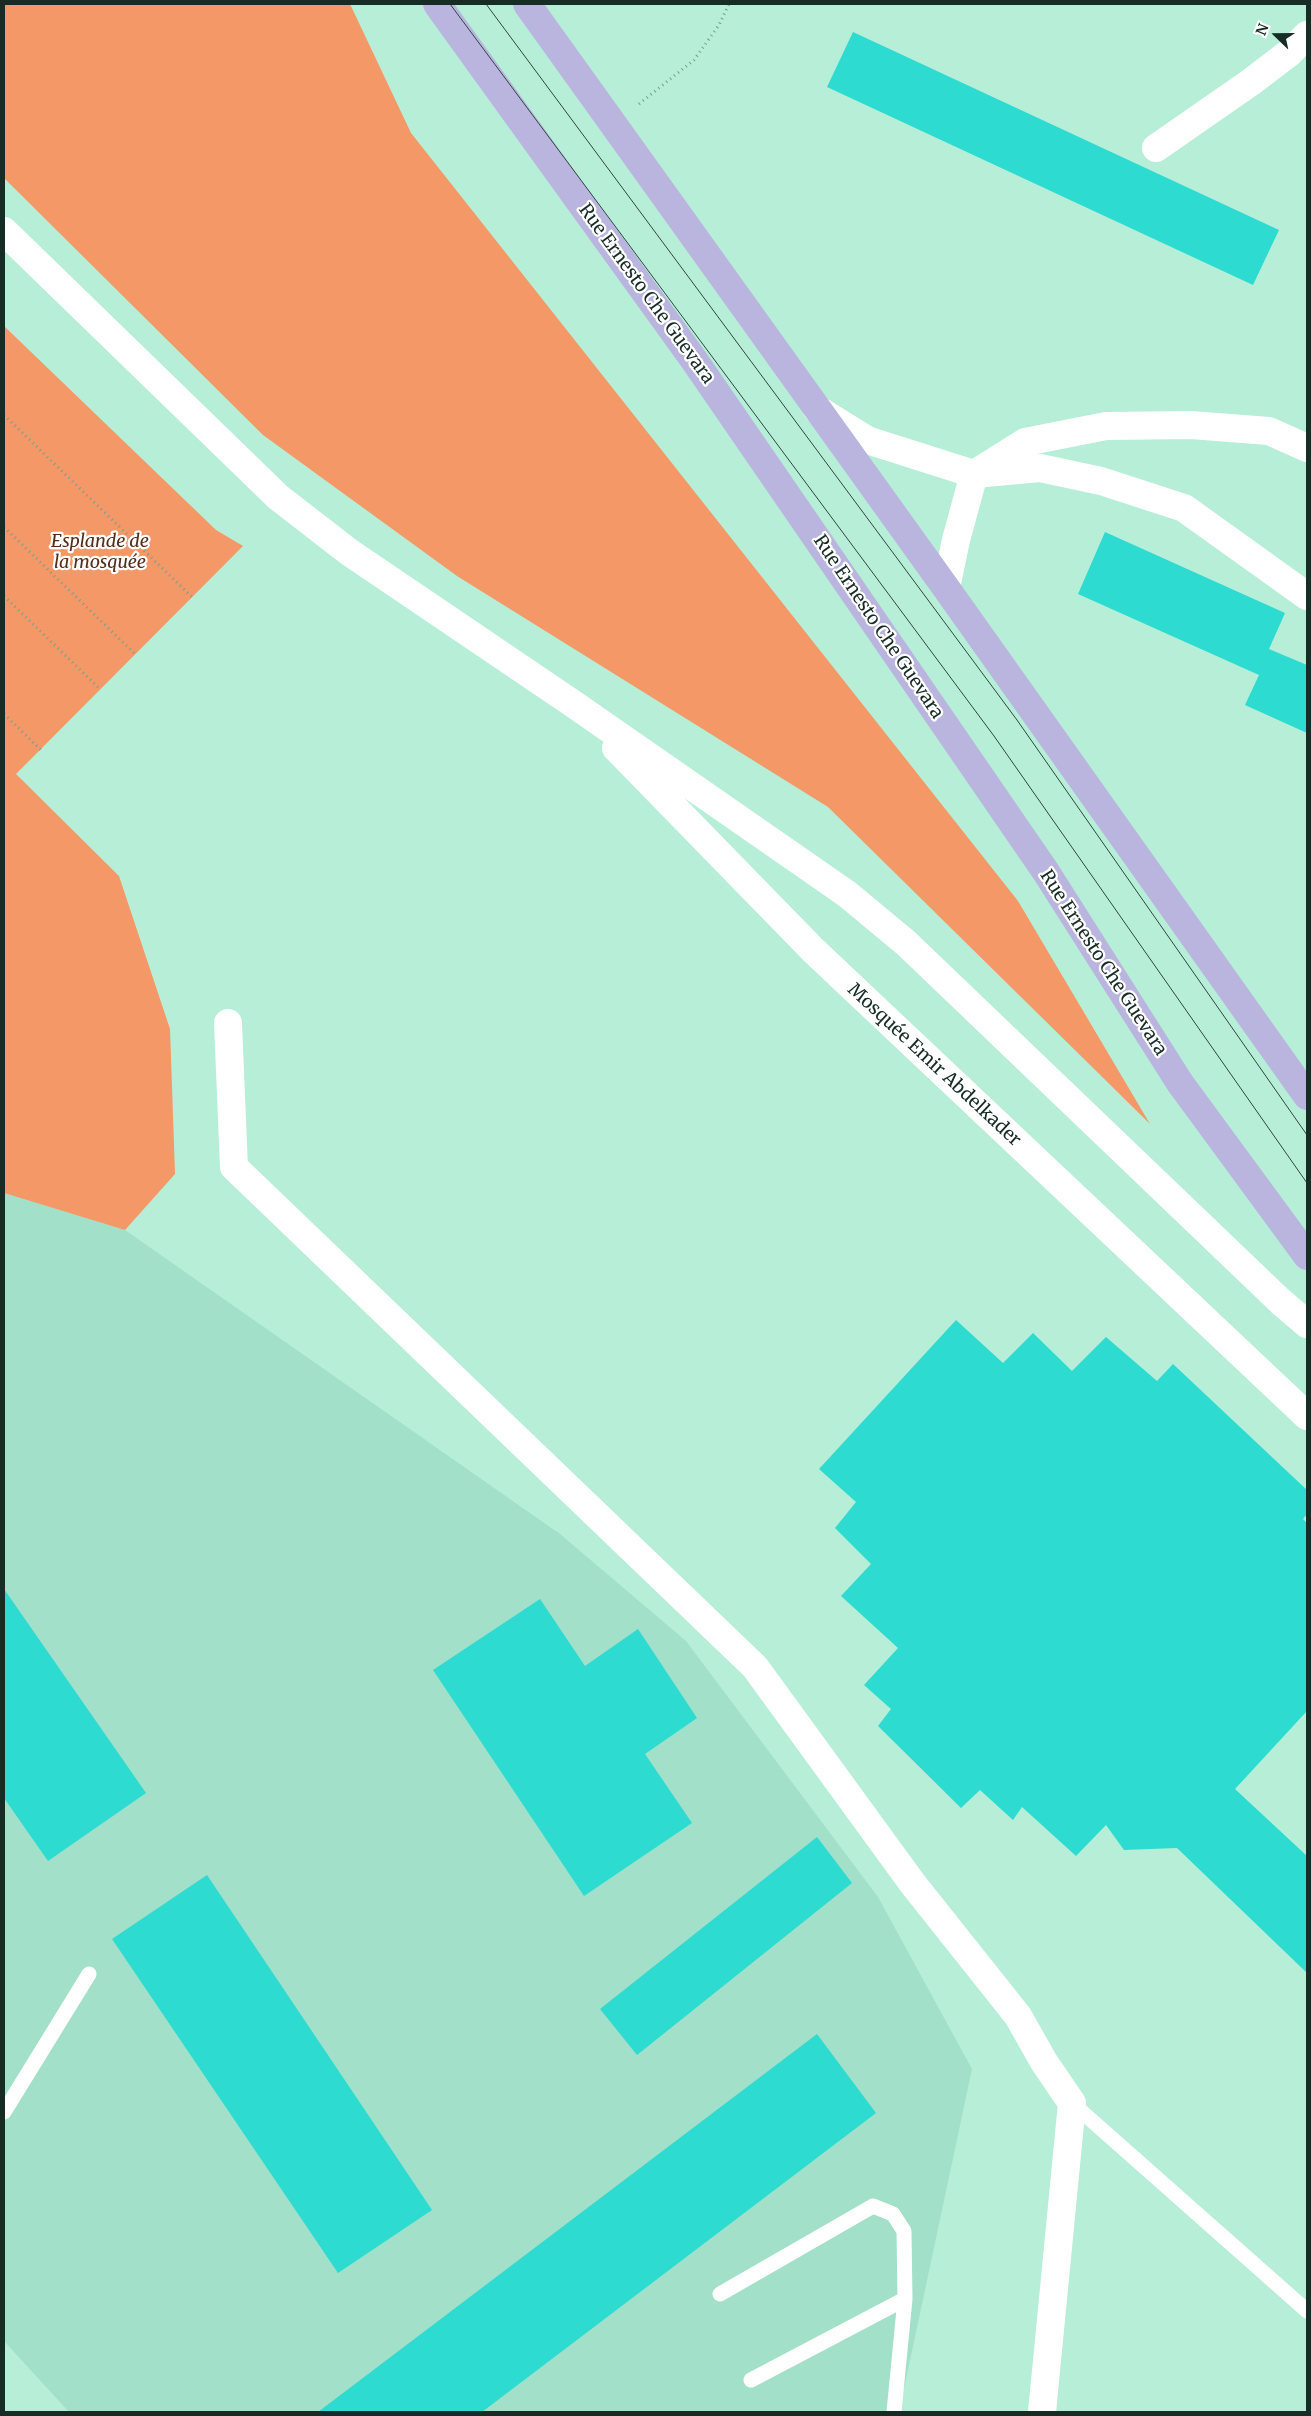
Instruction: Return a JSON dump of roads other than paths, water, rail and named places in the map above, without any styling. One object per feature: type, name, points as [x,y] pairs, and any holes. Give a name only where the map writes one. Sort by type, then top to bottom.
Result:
[{"type":"main road","name":"Rue Ernesto Che Guevara","points":[[437,4],[694,360],[1046,872],[1180,1083],[1307,1256]]},
{"type":"main road","points":[[527,4],[946,588],[1307,1096]]},
{"type":"street","points":[[1156,148],[1289,54],[1307,35]]},
{"type":"street","points":[[4,231],[278,497],[349,552],[572,703],[847,894],[906,943],[1280,1301],[1307,1324]]},
{"type":"street","points":[[816,409],[867,440],[974,474],[1040,468],[1101,482],[1184,508],[1307,596]]},
{"type":"street","points":[[946,588],[956,540],[974,474],[1025,442],[1106,426],[1191,424],[1269,431],[1307,448]]},
{"type":"street","name":"Mosquée Emir Abdelkader","points":[[572,703],[813,950],[1307,1416]]},
{"type":"street","points":[[228,1024],[234,1167],[755,1667],[913,1884],[1018,2016],[1044,2062],[1072,2103],[1042,2412]]},
{"type":"lane","points":[[4,2112],[89,1974]]},
{"type":"lane","points":[[1072,2103],[1307,2311]]},
{"type":"lane","points":[[720,2294],[873,2206],[892,2214],[904,2231],[905,2299],[894,2412]]},
{"type":"lane","points":[[751,2380],[905,2299]]},
{"type":"tram line","points":[[450,4],[994,736],[1307,1183]]},
{"type":"tram line","points":[[486,4],[1017,720],[1307,1135]]},
{"type":"park label","name":"Esplande de la mosquée","points":[[100,552]]}]
